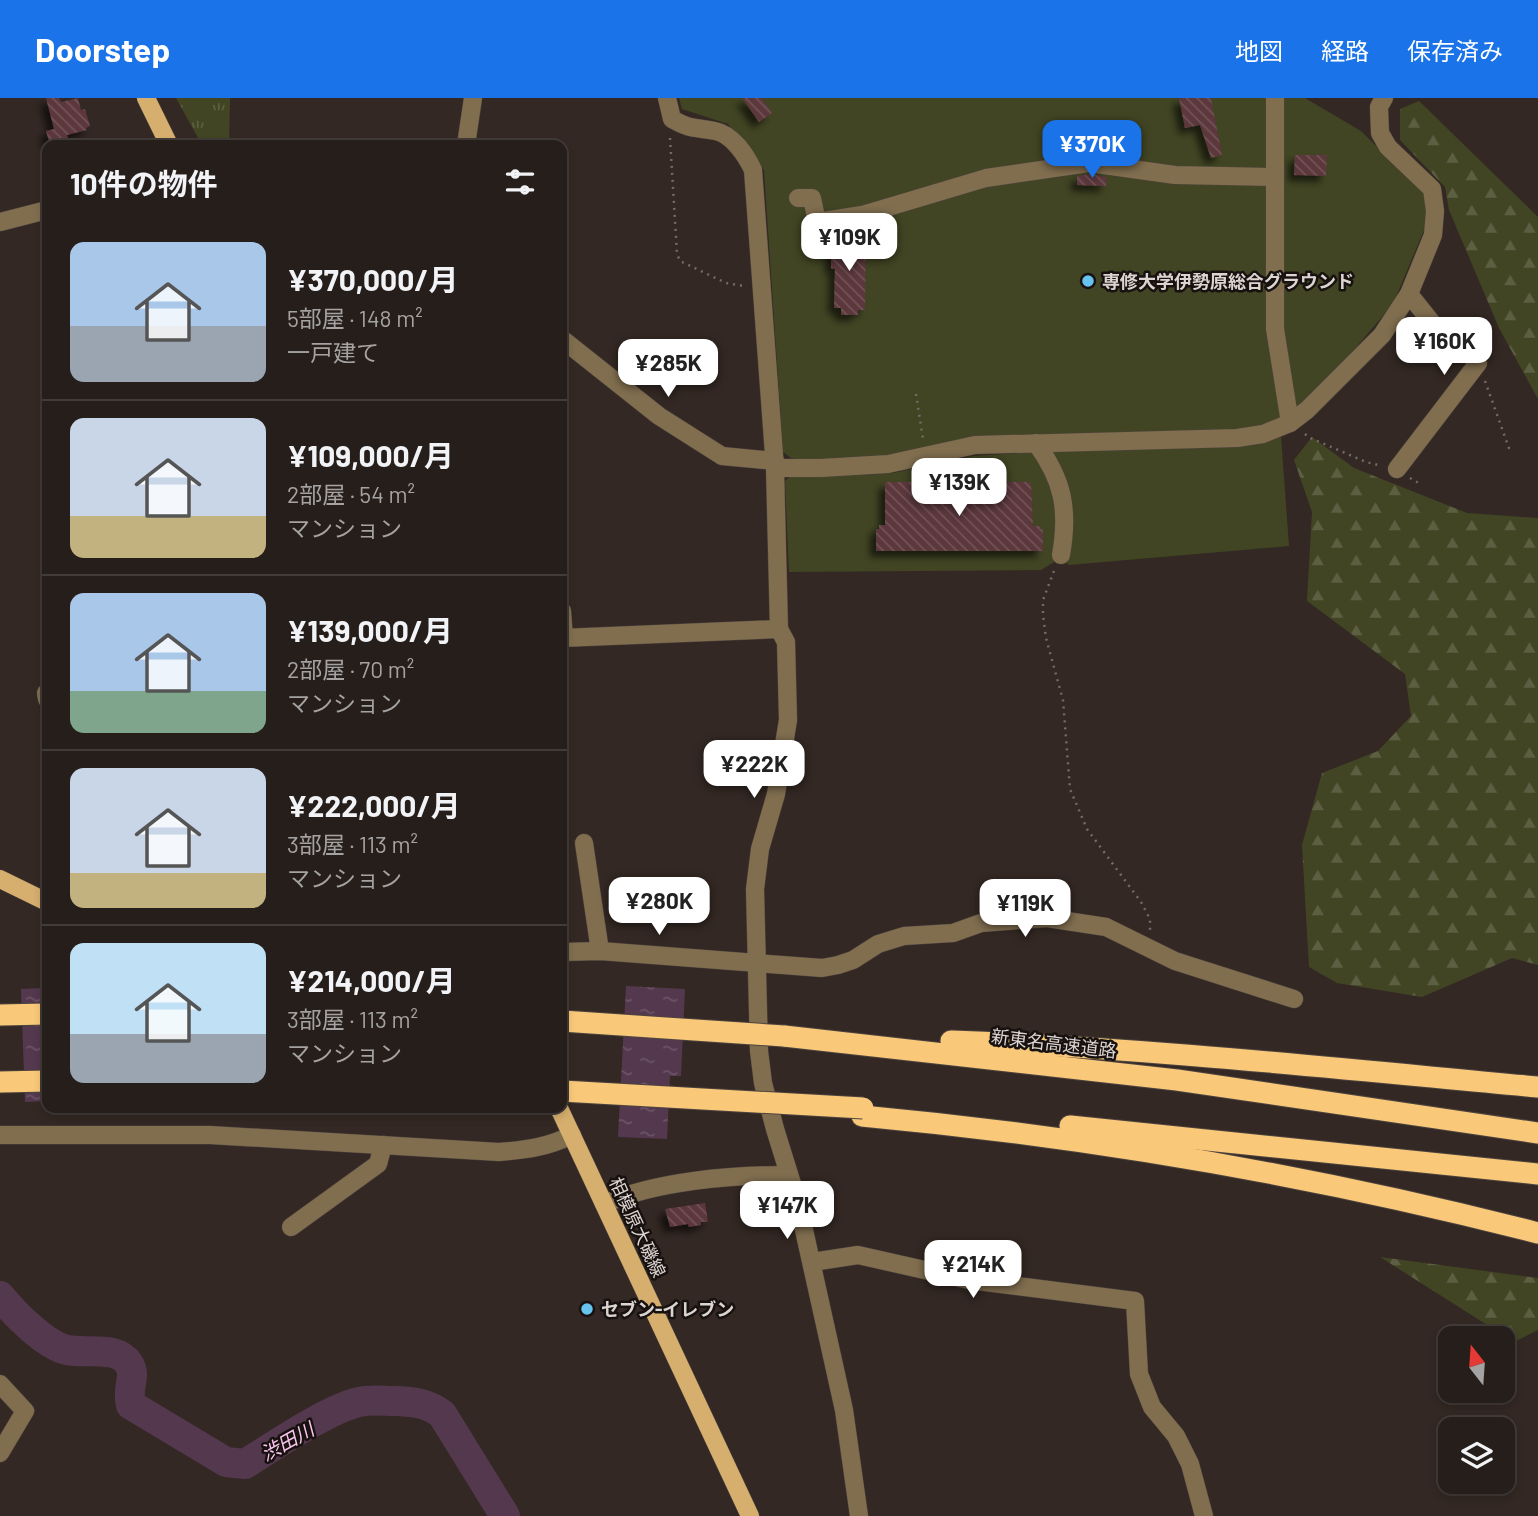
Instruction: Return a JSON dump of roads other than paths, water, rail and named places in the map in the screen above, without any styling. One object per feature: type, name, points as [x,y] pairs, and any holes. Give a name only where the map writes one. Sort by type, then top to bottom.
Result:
[{"type":"highway","points":[[0,1015],[42,1014]]},
{"type":"highway","points":[[567,1021],[868,1042],[1126,1049],[1538,1087]]},
{"type":"highway","name":"新東名高速道路","points":[[868,1042],[1177,1080],[1538,1133]]},
{"type":"highway","points":[[0,1082],[42,1081]]},
{"type":"highway","points":[[567,1091],[733,1100],[1101,1129],[1538,1174]]},
{"type":"highway","points":[[862,1112],[1128,1149],[1390,1198],[1538,1233]]},
{"type":"main road","points":[[146,98],[167,140]]},
{"type":"main road","points":[[0,879],[42,900]]},
{"type":"main road","name":"相模原大磯線","points":[[561,1113],[750,1516]]},
{"type":"street","points":[[467,140],[473,98]]},
{"type":"street","points":[[667,98],[672,119],[688,129],[717,131],[725,135],[747,156],[753,170],[775,464],[779,629],[786,642],[788,720],[776,794],[760,849],[755,889],[759,1051],[763,1083],[788,1175],[799,1203],[844,1410],[859,1516]]},
{"type":"street","points":[[1275,98],[1275,329],[1292,422]]},
{"type":"street","points":[[567,343],[659,416],[722,456],[775,464],[821,468],[888,464],[975,444],[1237,438],[1263,434],[1292,422],[1382,335],[1409,294],[1433,235],[1435,211],[1432,189],[1388,147],[1381,133],[1379,107],[1384,98]]},
{"type":"street","points":[[799,198],[812,198],[817,222],[862,215],[986,178],[1088,163],[1175,175],[1275,177]]},
{"type":"street","points":[[0,222],[42,211]]},
{"type":"street","points":[[1397,469],[1478,363],[1467,351],[1436,328],[1409,294]]},
{"type":"street","points":[[1036,443],[1057,475],[1065,507],[1061,555]]},
{"type":"street","points":[[567,638],[779,629]]},
{"type":"street","points":[[590,851],[600,951]]},
{"type":"street","points":[[567,952],[600,951],[822,968],[853,960],[878,944],[904,936],[953,933],[981,922],[1047,918],[1106,927],[1175,961],[1294,999]]},
{"type":"street","points":[[0,1135],[211,1135],[509,1151],[528,1150],[556,1143],[572,1135]]},
{"type":"street","points":[[291,1227],[378,1164],[383,1145]]},
{"type":"street","points":[[604,1204],[630,1194],[735,1176],[788,1175]]},
{"type":"street","points":[[812,1262],[858,1255],[969,1280],[1135,1301],[1139,1374],[1152,1407],[1176,1436],[1191,1464],[1204,1516]]},
{"type":"street","points":[[0,1384],[25,1411],[0,1453]]},
{"type":"water","points":[[626,986],[685,989],[681,1076],[670,1076],[667,1139],[618,1137]]},
{"type":"water","points":[[42,988],[42,1101],[25,1102],[21,989]]},
{"type":"waterway","name":"渋田川","points":[[0,1296],[31,1328],[58,1347],[75,1351],[109,1352],[124,1358],[132,1374],[131,1405],[226,1462],[245,1464],[317,1420],[359,1402],[403,1401],[431,1407],[442,1414],[505,1516]]},
{"type":"place","name":"専修大学伊勢原総合グラウンド","points":[[1088,281]]},
{"type":"place","name":"セブン-イレブン","points":[[587,1309]]}]
